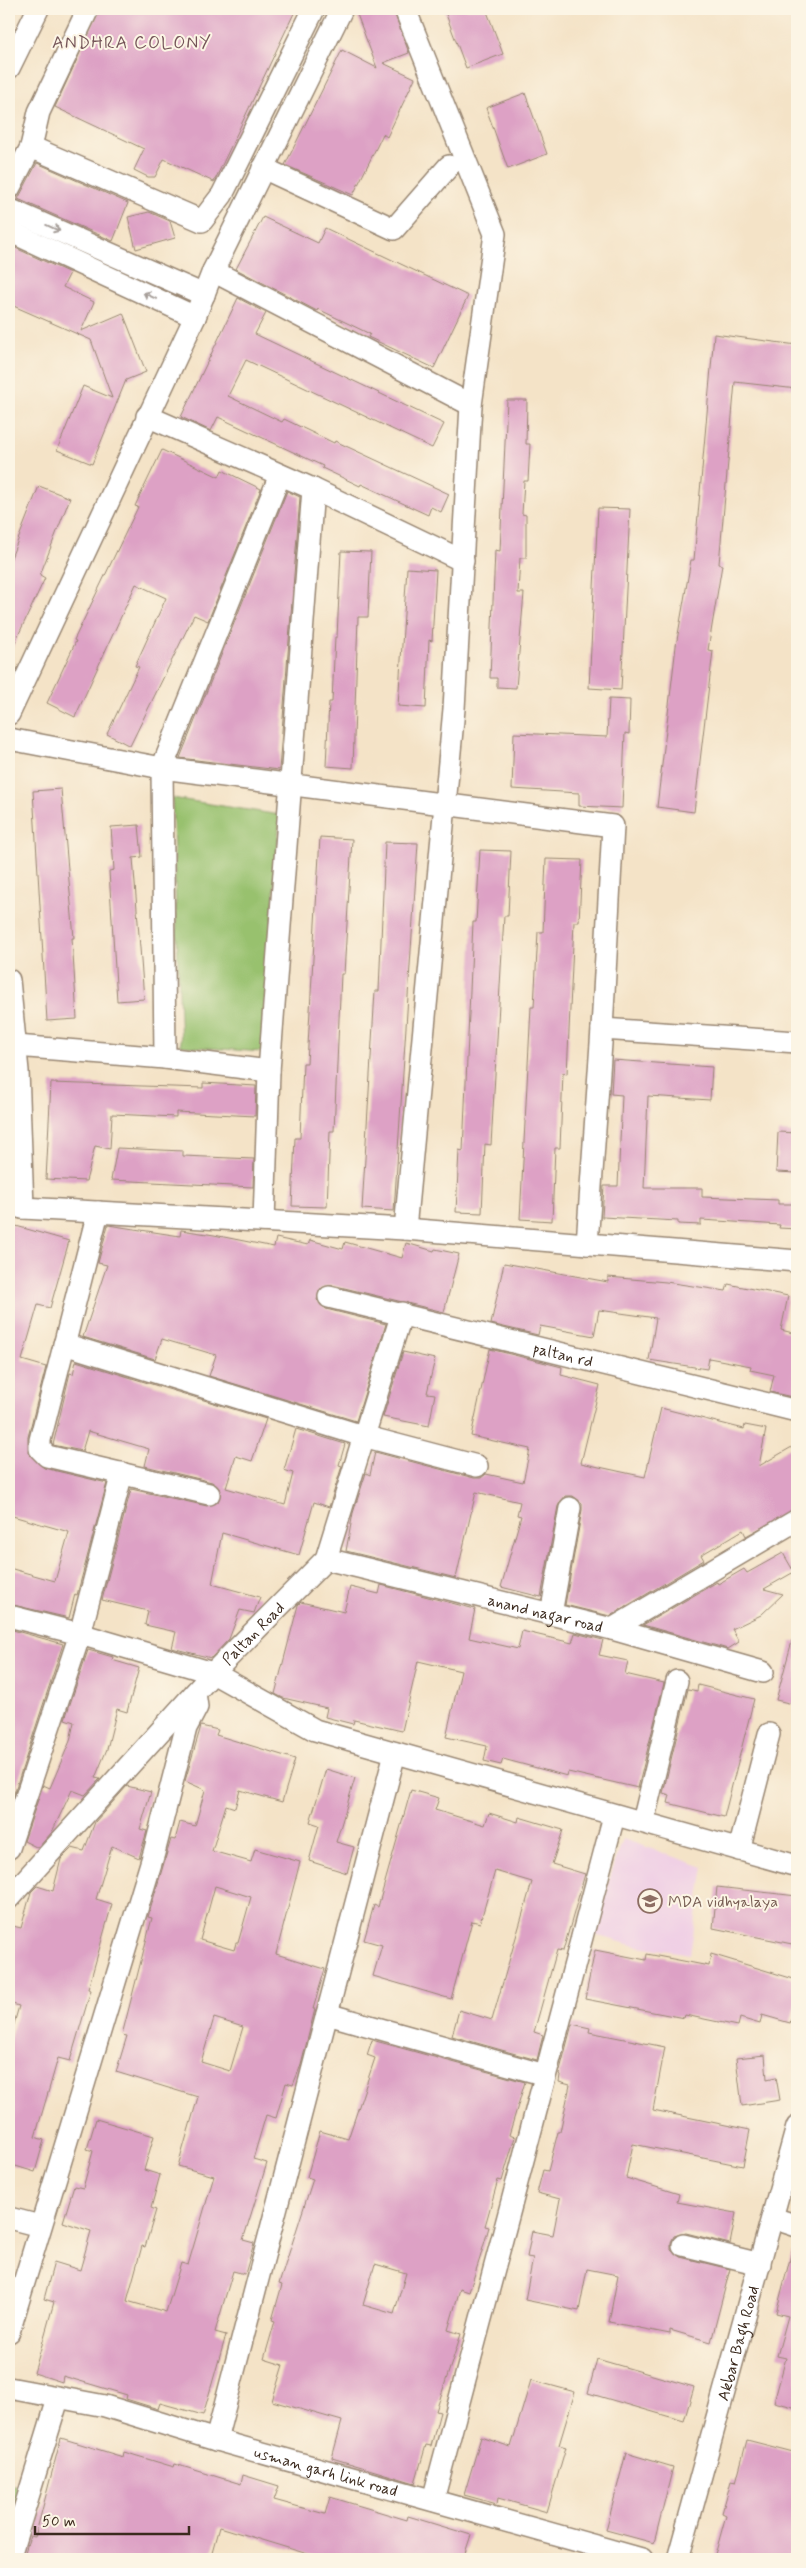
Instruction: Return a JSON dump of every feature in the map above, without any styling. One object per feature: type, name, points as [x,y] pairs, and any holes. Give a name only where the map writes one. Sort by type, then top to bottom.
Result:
[{"type":"street","points":[[9,68],[38,9]]},
{"type":"street","points":[[9,189],[31,147],[39,112],[88,9]]},
{"type":"street","points":[[31,147],[202,221],[222,195],[314,9]]},
{"type":"street","points":[[9,714],[146,416],[195,317],[213,271],[342,9]]},
{"type":"street","points":[[405,9],[495,234],[471,404],[454,709],[406,1229]]},
{"type":"street","points":[[263,168],[394,229],[449,166]]},
{"type":"street","points":[[9,209],[204,295]]},
{"type":"street","points":[[9,231],[195,317]]},
{"type":"street","points":[[213,271],[471,404]]},
{"type":"street","points":[[146,416],[313,489],[463,561]]},
{"type":"street","points":[[165,1058],[162,768],[280,475]]},
{"type":"street","points":[[264,1221],[269,1070],[313,489]]},
{"type":"street","points":[[9,740],[162,768],[291,787],[613,826],[602,1029],[586,1244]]},
{"type":"street","points":[[9,980],[16,1046],[13,1070],[16,1206],[406,1229],[797,1261]]},
{"type":"street","points":[[602,1029],[797,1042]]},
{"type":"street","points":[[16,1046],[165,1058],[269,1070]]},
{"type":"street","points":[[98,1212],[64,1344],[40,1448],[47,1456],[209,1494]]},
{"type":"street","name":"paltan rd","points":[[329,1297],[402,1313],[797,1411]]},
{"type":"street","name":"Paltan Road","points":[[9,1898],[195,1692],[326,1559],[363,1436],[382,1384],[402,1313]]},
{"type":"street","points":[[64,1344],[363,1436],[477,1466]]},
{"type":"street","points":[[9,1848],[80,1634],[122,1473]]},
{"type":"street","points":[[551,1614],[570,1508]]},
{"type":"street","points":[[612,1629],[797,1520]]},
{"type":"street","name":"anand nagar road","points":[[326,1559],[612,1629],[764,1672]]},
{"type":"street","points":[[9,1616],[80,1634],[213,1673],[315,1730],[614,1816],[642,1822],[797,1866]]},
{"type":"street","points":[[642,1822],[677,1681]]},
{"type":"street","points":[[9,2332],[154,1853],[175,1778],[186,1728],[197,1707],[195,1692]]},
{"type":"street","points":[[739,1850],[769,1734]]},
{"type":"street","points":[[216,2440],[395,1753]]},
{"type":"street","points":[[433,2500],[614,1816]]},
{"type":"street","points":[[9,1858],[36,1867]]},
{"type":"street","points":[[327,2014],[545,2076]]},
{"type":"street","name":"Akbar Bagh Road","points":[[678,2559],[797,2127]]},
{"type":"street","points":[[9,2218],[40,2226]]},
{"type":"street","points":[[773,2218],[797,2226]]},
{"type":"street","points":[[683,2246],[760,2264]]},
{"type":"street","name":"usman garh link road","points":[[9,2388],[58,2399],[105,2406],[216,2440],[642,2559]]},
{"type":"street","points":[[9,2559],[58,2399]]},
{"type":"shaded area","name":"MDA vidhyalaya","points":[[623,1839],[704,1867],[690,1954],[632,1945],[591,1934]]},
{"type":"green space","points":[[172,798],[280,815],[262,1052],[181,1046]]},
{"type":"green space","points":[[9,2484],[20,2487],[9,2531]]},
{"type":"building","points":[[100,9],[296,9],[214,182],[164,159],[155,177],[148,177],[134,170],[144,149],[55,107]]},
{"type":"building","points":[[355,9],[393,9],[409,53],[383,63],[415,78],[387,137],[383,134],[353,195],[285,165],[342,50],[377,68]]},
{"type":"building","points":[[444,9],[486,9],[503,54],[466,68]]},
{"type":"building","points":[[525,93],[547,154],[508,169],[486,108]]},
{"type":"building","points":[[37,163],[128,203],[113,241],[18,199]]},
{"type":"building","points":[[149,212],[170,221],[175,238],[136,249],[128,217]]},
{"type":"building","points":[[263,217],[318,243],[325,228],[468,296],[434,368],[368,337],[370,334],[318,309],[317,311],[236,269]]},
{"type":"building","points":[[9,245],[70,273],[63,287],[94,302],[81,331],[123,313],[146,372],[126,380],[92,464],[57,450],[83,386],[112,398],[91,340],[9,304]]},
{"type":"building","points":[[238,298],[266,313],[255,334],[444,424],[432,448],[246,360],[228,396],[282,422],[284,419],[334,443],[335,441],[449,494],[441,512],[431,507],[428,515],[361,484],[360,486],[322,468],[323,466],[218,417],[211,431],[181,417]]},
{"type":"building","points":[[714,334],[797,345],[797,389],[735,382],[719,564],[722,565],[708,650],[713,651],[694,812],[657,807],[676,646],[691,560],[694,560]]},
{"type":"building","points":[[507,400],[527,400],[526,444],[530,444],[528,481],[524,481],[522,514],[526,515],[526,558],[520,558],[518,593],[524,593],[516,688],[497,687],[497,678],[490,678],[495,550],[500,551]]},
{"type":"building","points":[[162,450],[219,477],[222,470],[261,489],[208,621],[194,615],[130,746],[107,734],[139,667],[135,666],[166,598],[136,584],[75,717],[47,703],[76,641],[74,640],[138,507],[135,506]]},
{"type":"building","points":[[39,486],[70,498],[40,575],[45,578],[9,655],[9,563]]},
{"type":"building","points":[[287,491],[300,497],[279,770],[180,758]]},
{"type":"building","points":[[598,508],[630,509],[621,690],[589,688]]},
{"type":"building","points":[[341,551],[371,552],[368,617],[358,617],[353,768],[326,766],[329,702],[332,702],[335,637],[337,637]]},
{"type":"building","points":[[407,568],[436,570],[432,641],[429,640],[426,708],[398,706]]},
{"type":"building","points":[[609,699],[630,700],[629,734],[625,733],[622,808],[579,806],[579,793],[512,789],[514,733],[607,737]]},
{"type":"building","points":[[61,789],[74,938],[72,938],[77,1019],[47,1021],[33,791]]},
{"type":"building","points":[[139,825],[142,857],[133,858],[144,999],[117,1001],[109,871],[114,870],[111,827]]},
{"type":"building","points":[[320,837],[352,839],[344,974],[341,974],[334,1131],[330,1131],[327,1207],[292,1206],[295,1138],[300,1138],[303,1063],[307,1063]]},
{"type":"building","points":[[385,842],[418,843],[394,1211],[362,1209],[375,991],[379,991]]},
{"type":"building","points":[[480,850],[511,851],[508,916],[504,916],[491,1145],[485,1144],[482,1213],[456,1212],[459,1150],[463,1151],[473,922],[476,922]]},
{"type":"building","points":[[546,859],[582,860],[579,922],[574,922],[567,1074],[563,1073],[560,1148],[555,1148],[552,1221],[520,1219],[531,1007],[534,1007],[538,932],[543,932]]},
{"type":"building","points":[[613,1060],[712,1067],[710,1100],[648,1096],[644,1188],[702,1188],[702,1197],[778,1200],[778,1204],[797,1204],[797,1229],[779,1228],[780,1225],[750,1223],[701,1220],[701,1225],[678,1224],[678,1221],[602,1217],[604,1186],[618,1186],[622,1095],[611,1094]]},
{"type":"building","points":[[51,1083],[203,1088],[203,1083],[256,1086],[255,1116],[176,1112],[176,1117],[112,1114],[110,1149],[95,1146],[86,1181],[46,1179]]},
{"type":"building","points":[[778,1132],[797,1133],[797,1173],[776,1172]]},
{"type":"building","points":[[117,1148],[183,1151],[183,1156],[254,1159],[253,1187],[111,1180]]},
{"type":"building","points":[[9,1224],[69,1241],[50,1308],[38,1305],[22,1360],[46,1367],[28,1437],[28,1453],[44,1468],[107,1483],[69,1618],[9,1604],[9,1568],[55,1581],[69,1532],[9,1515]]},
{"type":"building","points":[[108,1225],[180,1236],[181,1230],[274,1247],[276,1238],[308,1245],[310,1240],[343,1249],[345,1242],[402,1258],[406,1243],[434,1251],[435,1249],[459,1254],[444,1312],[332,1285],[320,1289],[317,1300],[326,1309],[386,1324],[356,1421],[209,1376],[216,1355],[162,1339],[155,1359],[83,1337],[107,1265],[98,1263]]},
{"type":"building","points":[[504,1263],[608,1282],[608,1277],[666,1282],[726,1291],[728,1284],[788,1296],[781,1330],[797,1334],[797,1398],[770,1392],[774,1375],[750,1370],[751,1366],[709,1358],[707,1369],[649,1360],[656,1318],[599,1310],[594,1336],[540,1326],[538,1335],[491,1324]]},
{"type":"building","points":[[490,1349],[562,1367],[561,1375],[600,1385],[581,1463],[645,1477],[661,1408],[744,1429],[745,1425],[766,1429],[759,1466],[797,1444],[797,1508],[746,1536],[743,1530],[701,1555],[704,1560],[610,1616],[565,1605],[582,1510],[582,1503],[573,1496],[565,1496],[558,1506],[541,1597],[501,1587],[521,1516],[517,1515],[520,1502],[476,1492],[456,1578],[346,1551],[353,1513],[366,1473],[370,1475],[375,1452],[474,1478],[481,1478],[486,1474],[523,1482],[530,1449],[471,1436]]},
{"type":"building","points":[[403,1352],[435,1359],[427,1393],[435,1394],[429,1426],[383,1417]]},
{"type":"building","points":[[76,1361],[266,1419],[252,1461],[236,1456],[226,1488],[285,1505],[293,1473],[284,1470],[296,1429],[345,1444],[339,1465],[342,1466],[329,1507],[314,1502],[299,1555],[222,1533],[212,1584],[260,1597],[254,1613],[240,1610],[229,1639],[211,1658],[172,1648],[176,1632],[145,1625],[148,1611],[102,1600],[131,1489],[207,1506],[218,1502],[221,1490],[212,1482],[145,1466],[149,1449],[88,1431],[82,1451],[53,1445],[70,1373],[73,1374]]},
{"type":"building","points":[[783,1553],[794,1572],[764,1589],[783,1594],[761,1615],[732,1629],[739,1642],[728,1649],[643,1625],[717,1582],[718,1584],[744,1569],[747,1573]]},
{"type":"building","points":[[381,1585],[475,1609],[469,1638],[518,1649],[522,1631],[572,1643],[575,1633],[603,1640],[599,1655],[628,1661],[625,1674],[664,1683],[638,1788],[568,1772],[567,1776],[503,1759],[501,1765],[484,1761],[487,1746],[446,1737],[461,1671],[418,1661],[402,1731],[354,1720],[353,1724],[325,1717],[327,1708],[283,1698],[275,1694],[298,1605],[301,1602],[344,1612],[350,1587],[379,1594]]},
{"type":"building","points":[[9,1629],[63,1644],[9,1809]]},
{"type":"building","points":[[792,1641],[797,1641],[797,1705],[776,1700]]},
{"type":"building","points":[[88,1650],[113,1657],[112,1660],[139,1668],[127,1712],[117,1709],[107,1749],[95,1778],[100,1779],[85,1795],[72,1790],[52,1832],[38,1848],[24,1841],[43,1785],[50,1788],[70,1741],[74,1722],[65,1719]]},
{"type":"building","points":[[698,1685],[754,1699],[724,1817],[668,1803],[670,1795],[663,1793],[688,1689],[697,1691]]},
{"type":"building","points":[[201,1726],[218,1730],[216,1735],[295,1759],[282,1802],[240,1790],[235,1808],[226,1805],[212,1851],[251,1862],[255,1849],[300,1862],[276,1954],[325,1969],[313,2009],[315,2009],[301,2065],[293,2085],[286,2083],[276,2118],[266,2115],[253,2159],[267,2163],[243,2240],[254,2243],[245,2274],[233,2271],[215,2332],[226,2335],[203,2415],[160,2403],[158,2409],[126,2399],[127,2395],[63,2376],[62,2382],[34,2373],[54,2302],[44,2299],[54,2262],[80,2270],[91,2231],[63,2222],[74,2186],[83,2188],[93,2151],[87,2149],[96,2119],[154,2136],[144,2170],[160,2175],[151,2208],[156,2210],[145,2247],[142,2246],[127,2301],[166,2312],[181,2263],[188,2265],[214,2176],[178,2166],[198,2097],[116,2072],[127,2036],[122,2035],[152,1918],[148,1917],[171,1839],[175,1840],[180,1822],[195,1826],[205,1790],[185,1781]],"holes":[[[215,1886],[251,1897],[238,1943],[236,1943],[234,1950],[200,1940]],[[214,2018],[243,2027],[230,2071],[201,2062]]]},
{"type":"building","points":[[326,1769],[355,1778],[336,1842],[354,1847],[347,1873],[309,1861],[319,1825],[310,1822]]},
{"type":"building","points":[[127,1786],[151,1792],[140,1829],[147,1831],[139,1858],[112,1846],[96,1899],[112,1904],[88,1989],[91,1990],[70,2061],[58,2058],[35,2137],[44,2140],[35,2172],[9,2164],[9,2042],[19,2006],[9,2003],[9,1925],[21,1928],[31,1892],[37,1886],[53,1891],[61,1859],[72,1848],[84,1851],[95,1822]]},
{"type":"building","points":[[411,1790],[439,1798],[435,1810],[485,1825],[489,1813],[518,1822],[519,1817],[563,1830],[552,1864],[585,1874],[563,1951],[557,1950],[534,2032],[543,2035],[537,2060],[452,2036],[459,2010],[492,2020],[532,1882],[495,1871],[480,1923],[472,1921],[451,1999],[373,1976],[382,1945],[364,1940],[374,1905],[378,1907]]},
{"type":"building","points":[[717,1887],[797,1896],[797,1945],[713,1928]]},
{"type":"building","points":[[595,1950],[646,1960],[647,1954],[709,1966],[711,1954],[797,1980],[797,1999],[790,2023],[762,2015],[760,2024],[740,2018],[738,2026],[685,2015],[684,2018],[585,1999]]},
{"type":"building","points":[[572,2024],[590,2028],[589,2032],[665,2047],[653,2110],[750,2130],[743,2166],[633,2144],[626,2178],[679,2194],[677,2202],[736,2213],[730,2244],[686,2233],[674,2236],[671,2242],[671,2249],[680,2257],[730,2269],[711,2342],[670,2330],[670,2334],[609,2322],[618,2275],[587,2269],[579,2311],[525,2300],[533,2258],[527,2257],[532,2231],[553,2235],[560,2199],[537,2193],[543,2170],[548,2171],[558,2132],[560,2132],[570,2085],[559,2082],[559,2074]]},
{"type":"building","points":[[372,2040],[525,2082],[509,2135],[515,2137],[502,2181],[498,2180],[485,2226],[489,2227],[480,2258],[469,2292],[460,2289],[448,2330],[461,2334],[436,2411],[440,2412],[431,2446],[426,2445],[415,2483],[332,2458],[342,2421],[272,2401],[283,2365],[264,2359],[275,2321],[272,2320],[282,2285],[279,2284],[313,2179],[307,2177],[320,2131],[348,2139],[375,2058],[367,2055]],"holes":[[[375,2264],[406,2273],[394,2314],[363,2305]]]},
{"type":"building","points":[[765,2055],[767,2079],[776,2077],[780,2100],[742,2106],[736,2058]]},
{"type":"building","points":[[792,2251],[797,2252],[797,2408],[774,2402],[786,2358],[777,2356],[788,2316],[776,2313]]},
{"type":"building","points":[[597,2359],[694,2387],[684,2421],[588,2393]]},
{"type":"building","points":[[531,2380],[575,2392],[559,2445],[566,2447],[547,2512],[498,2498],[497,2504],[464,2495],[481,2437],[511,2447]]},
{"type":"building","points":[[61,2438],[123,2457],[124,2452],[174,2467],[175,2464],[241,2484],[243,2475],[279,2486],[274,2500],[325,2514],[330,2497],[407,2520],[408,2516],[471,2535],[463,2559],[324,2559],[219,2527],[210,2559],[23,2559],[30,2536],[35,2537]]},
{"type":"building","points":[[747,2440],[797,2453],[797,2559],[714,2559],[726,2515],[722,2513],[731,2481],[736,2482]]},
{"type":"building","points":[[626,2453],[673,2467],[654,2543],[606,2530]]},
{"type":"place","name":"MDA vidhyalaya","points":[[650,1901]]},
{"type":"district","name":"ANDHRA COLONY","points":[[132,42]]}]
